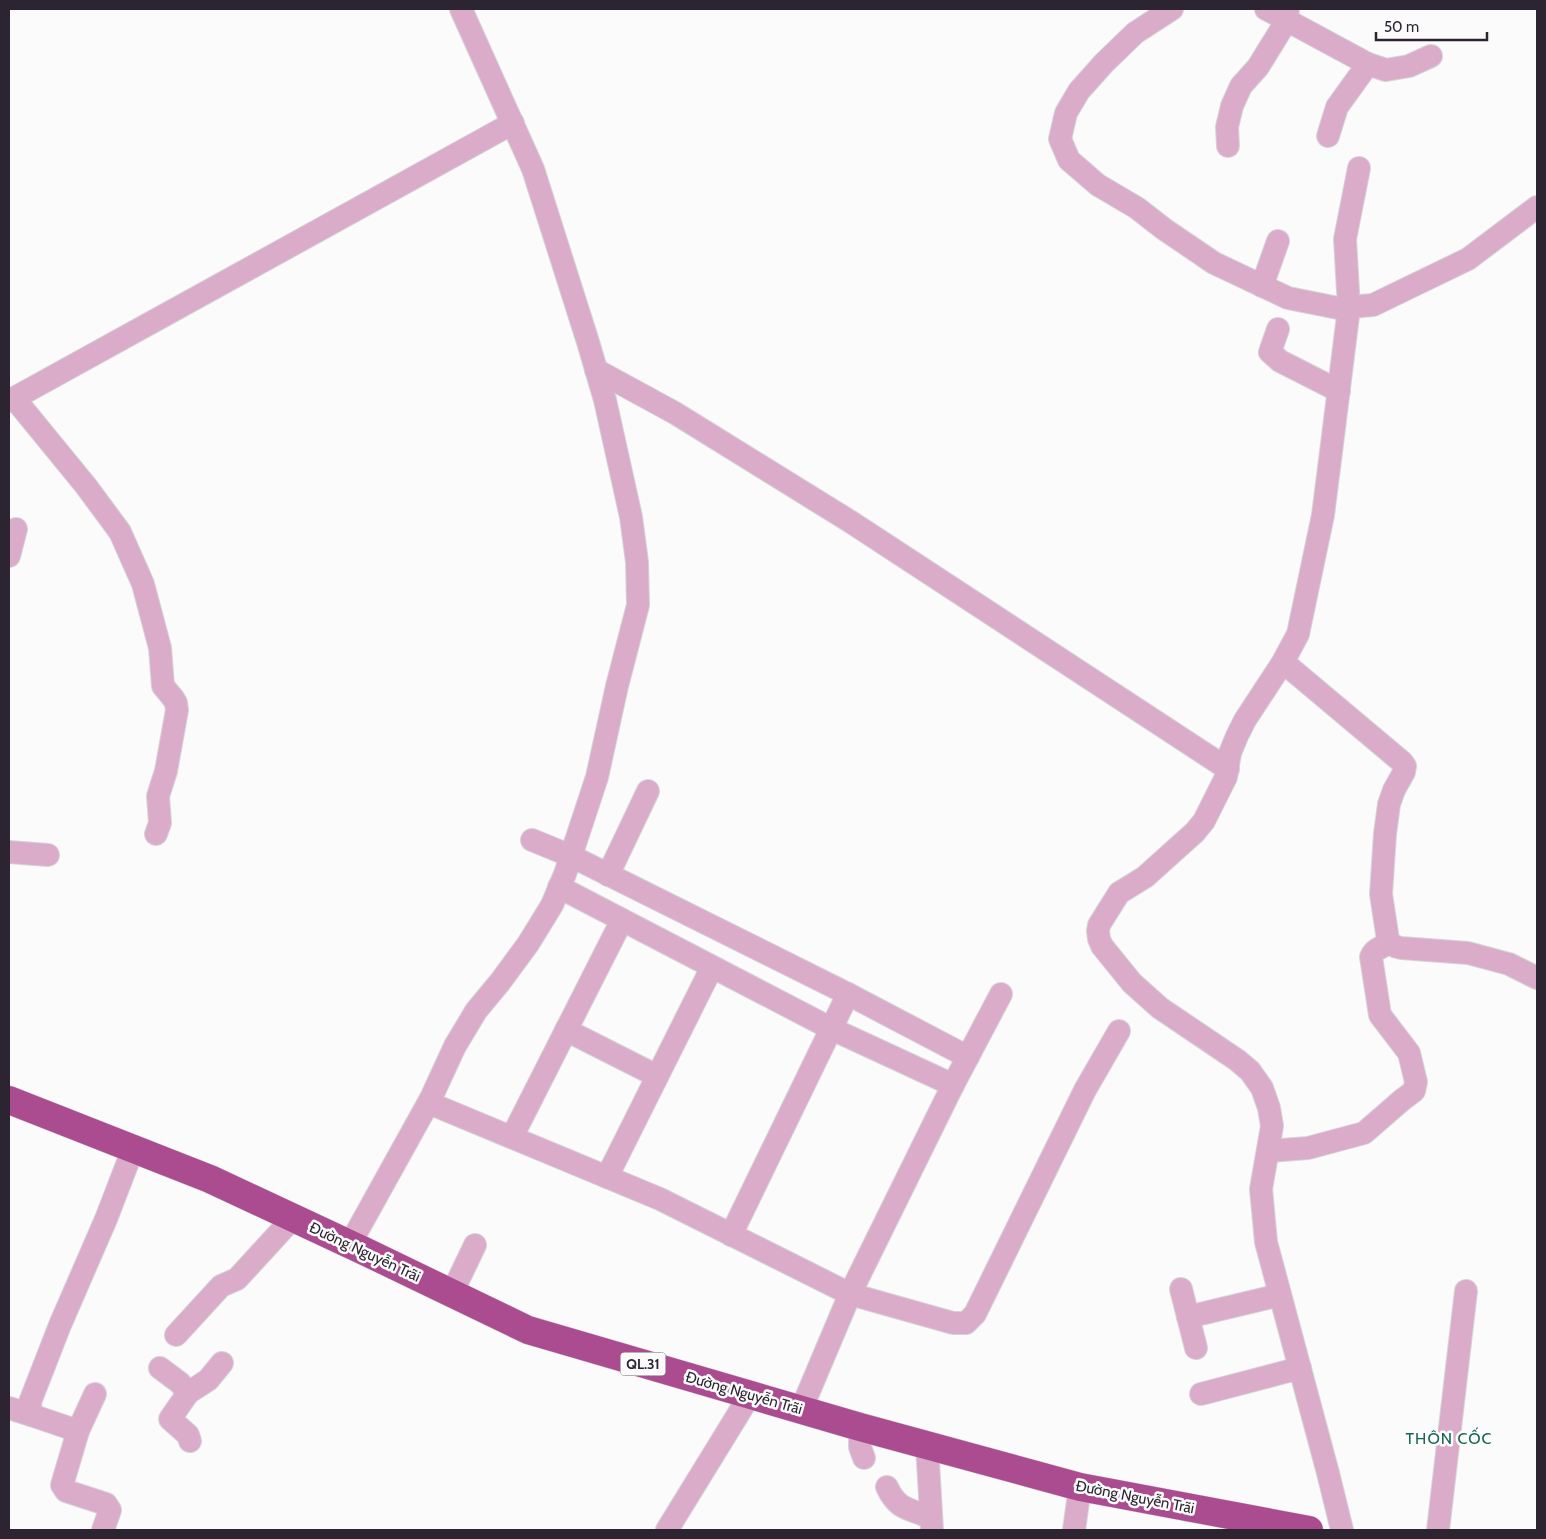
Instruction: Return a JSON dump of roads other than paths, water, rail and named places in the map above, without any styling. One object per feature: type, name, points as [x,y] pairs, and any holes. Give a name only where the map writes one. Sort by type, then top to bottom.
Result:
[{"type":"highway","name":"Đường Nguyễn Trãi","points":[[9,1101],[210,1179],[528,1330],[860,1427],[1080,1487],[1309,1530]]},
{"type":"street","points":[[350,1244],[429,1103],[455,1046],[476,1011],[528,944],[552,904],[571,856],[597,777],[617,686],[638,604],[637,562],[631,517],[596,370],[533,169],[461,9]]},
{"type":"street","points":[[1172,9],[1135,33],[1104,63],[1080,91],[1066,113],[1060,139],[1069,160],[1098,185],[1137,208],[1214,263],[1288,298],[1338,308],[1373,305],[1468,259],[1537,207]]},
{"type":"street","points":[[1266,9],[1288,14],[1368,64],[1386,70],[1409,66],[1431,56]]},
{"type":"street","points":[[1228,146],[1227,127],[1232,106],[1241,86],[1258,67],[1288,14]]},
{"type":"street","points":[[1328,136],[1337,107],[1368,64]]},
{"type":"street","points":[[156,834],[160,818],[158,796],[166,771],[177,710],[176,703],[163,686],[160,648],[143,584],[120,532],[86,486],[11,399],[513,123]]},
{"type":"street","points":[[1342,1530],[1266,1242],[1261,1189],[1272,1126],[1269,1108],[1262,1088],[1250,1071],[1222,1049],[1150,1000],[1132,983],[1098,939],[1099,925],[1119,893],[1146,877],[1195,832],[1204,821],[1226,777],[1230,753],[1245,720],[1284,662],[1298,634],[1323,515],[1339,391],[1349,308],[1345,238],[1358,168]]},
{"type":"street","points":[[1262,286],[1278,241]]},
{"type":"street","points":[[1278,329],[1270,352],[1280,361],[1339,391]]},
{"type":"street","points":[[596,370],[675,413],[851,522],[1228,768]]},
{"type":"street","points":[[9,556],[16,529]]},
{"type":"street","points":[[1284,662],[1405,766],[1389,804],[1385,834],[1381,894],[1390,943],[1396,947],[1408,949],[1468,953],[1509,964],[1537,978]]},
{"type":"street","points":[[608,875],[648,791]]},
{"type":"street","points":[[532,840],[571,856],[848,994],[968,1057]]},
{"type":"street","points":[[9,852],[48,855]]},
{"type":"street","points":[[559,887],[832,1029],[953,1085]]},
{"type":"street","points":[[512,1137],[622,920]]},
{"type":"street","points":[[1268,1151],[1308,1148],[1364,1133],[1414,1091],[1416,1082],[1409,1053],[1380,1015],[1376,1001],[1371,958],[1377,949],[1390,943]]},
{"type":"street","points":[[606,1177],[712,967]]},
{"type":"street","points":[[731,1235],[848,994]]},
{"type":"street","points":[[801,1410],[850,1294],[953,1085],[1001,994]]},
{"type":"street","points":[[566,1030],[657,1076]]},
{"type":"street","points":[[429,1103],[660,1199],[850,1294],[953,1323],[966,1323],[974,1314],[1085,1090],[1118,1031]]},
{"type":"street","points":[[31,1415],[30,1402],[60,1326],[106,1220],[133,1149]]},
{"type":"street","points":[[176,1335],[221,1286],[237,1279],[293,1218]]},
{"type":"street","points":[[452,1293],[475,1245]]},
{"type":"street","points":[[1181,1289],[1196,1348]]},
{"type":"street","points":[[1438,1530],[1466,1291]]},
{"type":"street","points":[[1188,1317],[1280,1295]]},
{"type":"street","points":[[190,1441],[188,1435],[170,1418],[188,1393],[208,1380],[222,1363]]},
{"type":"street","points":[[160,1368],[180,1383],[188,1393]]},
{"type":"street","points":[[1202,1394],[1300,1368]]},
{"type":"street","points":[[96,1394],[78,1431],[62,1486],[66,1491],[106,1504],[110,1510],[103,1530]]},
{"type":"street","points":[[666,1530],[750,1395]]},
{"type":"street","points":[[9,1408],[78,1431]]},
{"type":"street","points":[[860,1427],[860,1447],[864,1458]]},
{"type":"street","points":[[927,1445],[932,1524]]},
{"type":"street","points":[[887,1486],[891,1496],[902,1507],[932,1524]]},
{"type":"street","points":[[1074,1530],[1080,1487]]},
{"type":"district","name":"THÔN CỐC","points":[[1449,1438]]}]
